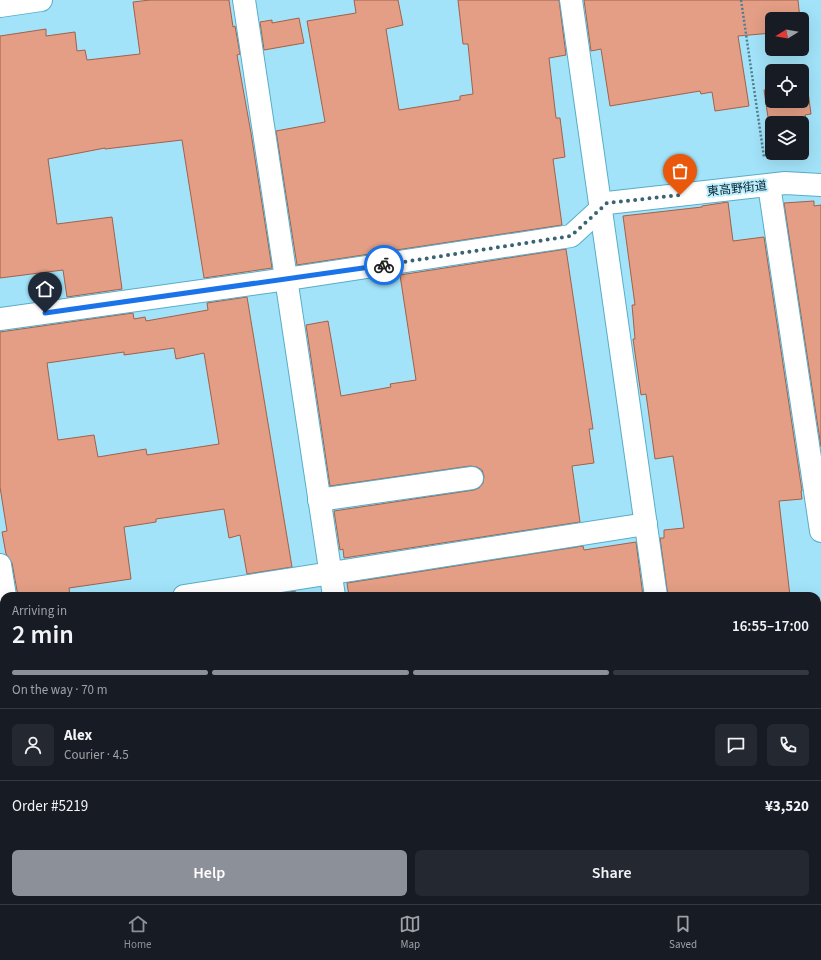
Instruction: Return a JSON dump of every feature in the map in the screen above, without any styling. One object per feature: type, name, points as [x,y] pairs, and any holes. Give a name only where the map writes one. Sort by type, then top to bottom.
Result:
[{"type":"street","points":[[0,6],[42,0]]},
{"type":"street","points":[[244,0],[333,592]]},
{"type":"street","points":[[570,0],[602,208],[655,592]]},
{"type":"street","name":"東高野街道","points":[[0,319],[286,279],[571,236],[607,203],[785,183],[821,185]]},
{"type":"street","points":[[769,185],[821,531]]},
{"type":"street","points":[[320,500],[472,478]]},
{"type":"street","points":[[210,592],[646,524]]},
{"type":"street","points":[[0,565],[4,592]]},
{"type":"path","points":[[741,0],[769,185]]},
{"type":"building","points":[[150,0],[229,0],[233,27],[235,26],[240,54],[237,55],[272,268],[204,278],[182,140],[105,148],[48,159],[57,224],[112,217],[122,289],[67,297],[63,270],[0,278],[0,36],[46,29],[46,36],[75,32],[77,51],[85,50],[87,60],[140,54],[133,2]]},
{"type":"building","points":[[354,0],[398,0],[403,25],[386,29],[399,110],[460,100],[460,96],[473,94],[468,44],[463,44],[458,0],[559,0],[566,55],[549,58],[556,118],[560,118],[565,157],[553,159],[562,225],[297,265],[276,131],[325,122],[307,21],[356,13]]},
{"type":"building","points":[[584,0],[798,0],[799,12],[765,12],[765,34],[738,36],[749,106],[715,111],[712,92],[701,94],[700,91],[610,106],[601,49],[591,51]]},
{"type":"building","points":[[299,18],[304,43],[264,50],[260,22],[272,20],[272,23]]},
{"type":"building","points":[[809,99],[811,114],[805,116],[768,116],[767,108],[809,108]]},
{"type":"building","points":[[814,201],[814,206],[821,205],[821,447],[784,203]]},
{"type":"building","points":[[728,202],[733,241],[764,237],[802,491],[802,499],[779,501],[790,592],[667,592],[660,538],[664,538],[664,530],[684,528],[673,456],[655,459],[646,394],[641,395],[633,339],[635,339],[632,305],[635,305],[623,216]]},
{"type":"building","points":[[566,249],[593,429],[589,429],[594,463],[572,466],[580,522],[344,558],[343,549],[340,550],[334,511],[474,490],[479,488],[483,483],[484,476],[482,470],[477,467],[470,466],[330,486],[306,325],[328,321],[341,396],[391,387],[390,384],[416,380],[400,275]]},
{"type":"building","points":[[247,297],[292,567],[247,574],[240,535],[229,538],[224,509],[156,519],[156,522],[124,527],[131,579],[69,588],[70,592],[17,592],[12,563],[6,554],[2,532],[7,531],[0,487],[0,332],[133,313],[134,319],[145,317],[146,321],[208,310],[207,303]],"holes":[[[174,348],[176,359],[204,353],[219,444],[147,455],[146,449],[98,457],[94,435],[58,440],[47,363],[124,352],[124,355]]]},
{"type":"building","points":[[636,542],[642,592],[348,592],[347,583],[583,546],[584,550]]},
{"type":"way so far","points":[[384,265],[571,236],[607,203],[680,195]]},
{"type":"route","points":[[45,313],[384,265]]}]
